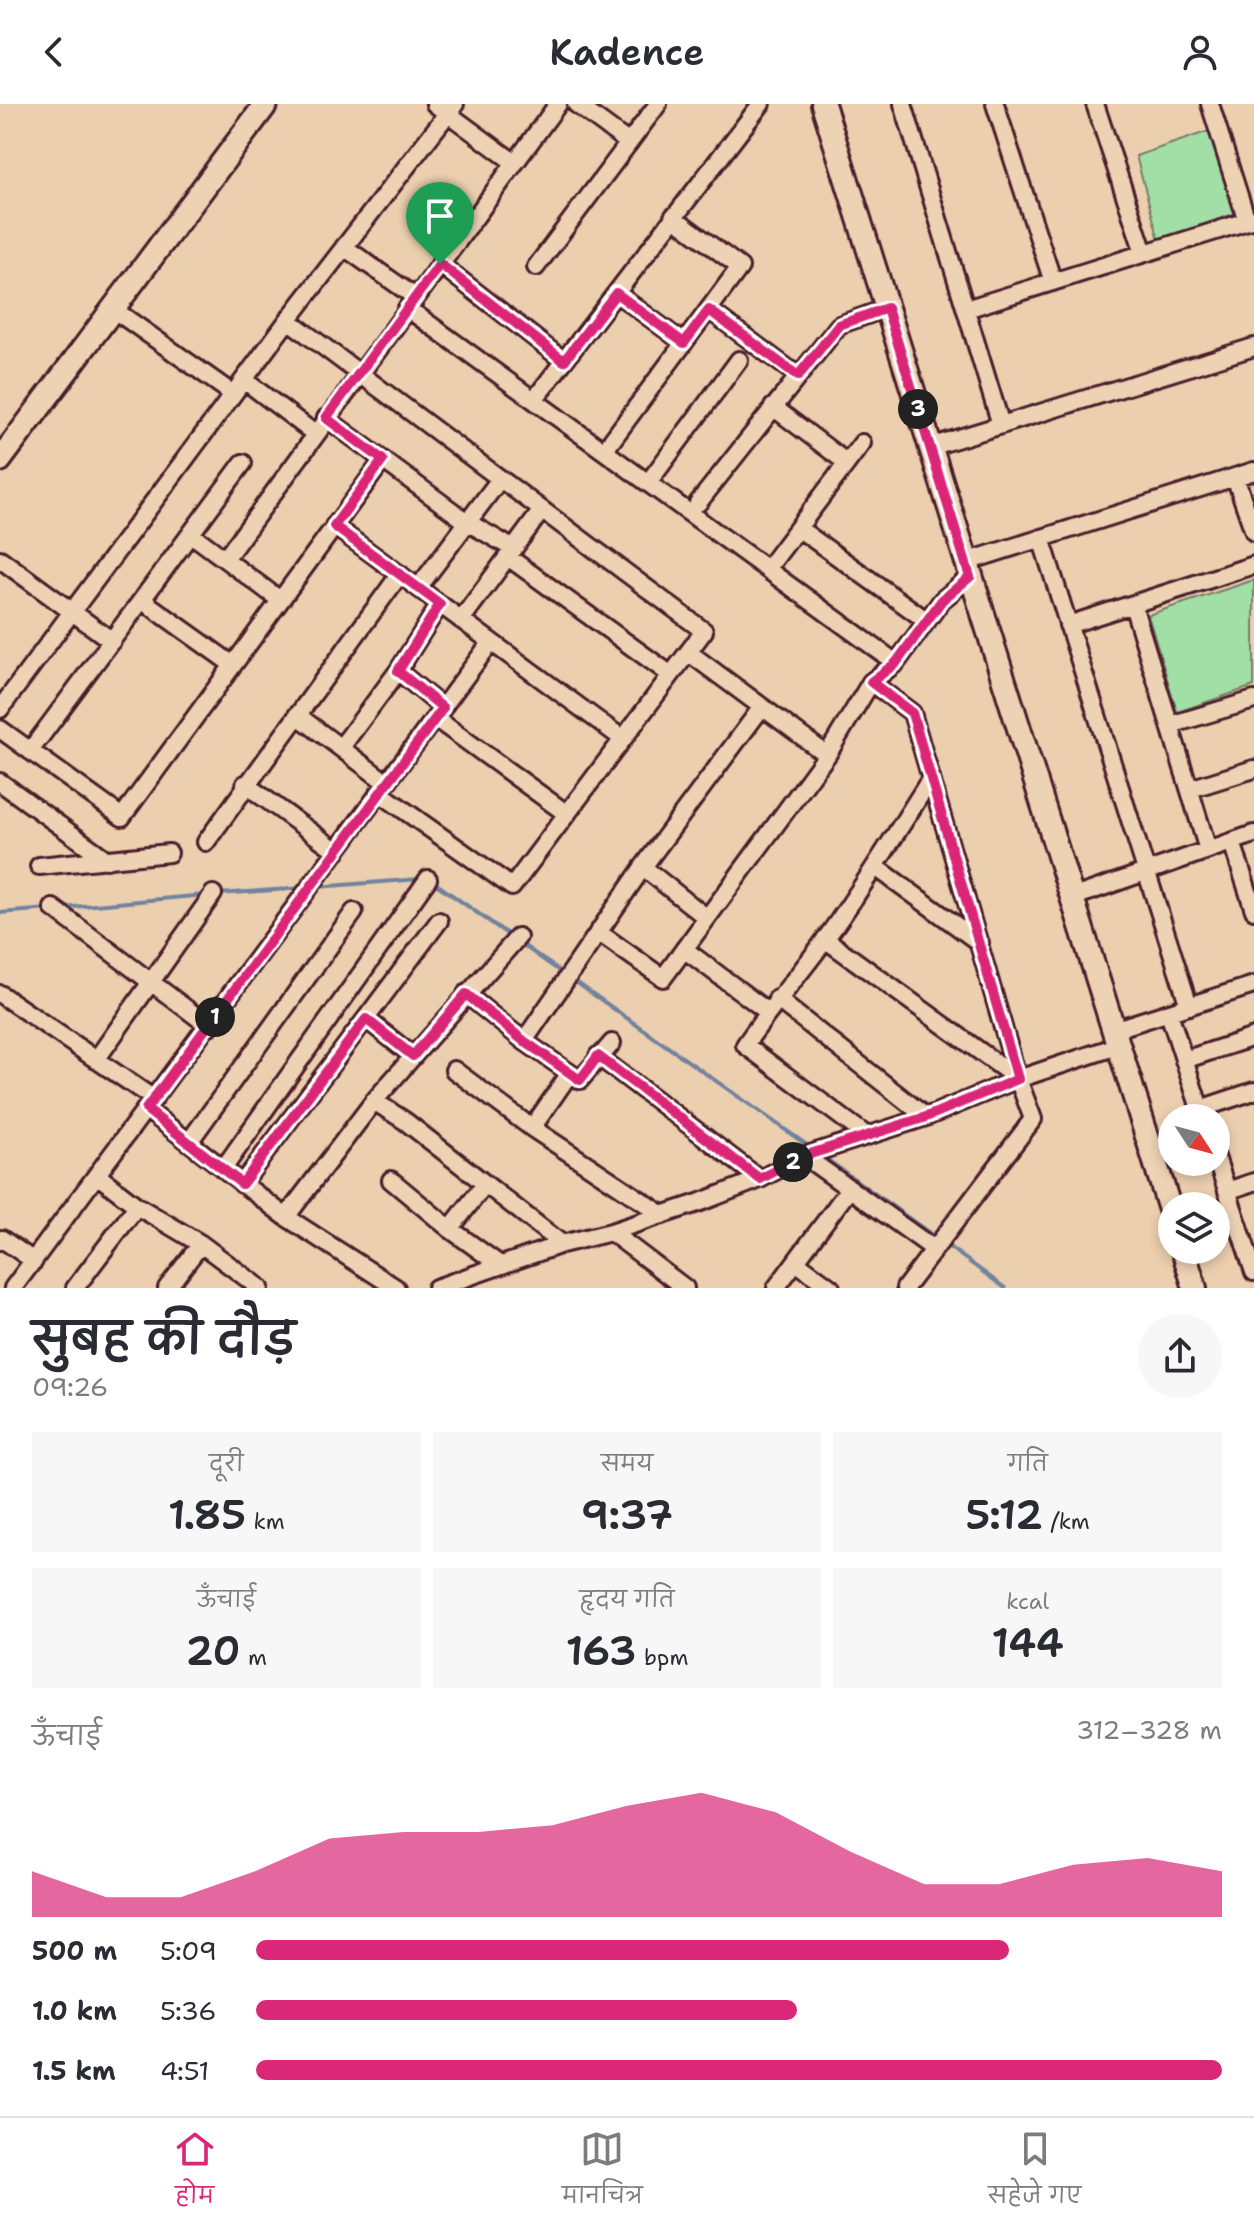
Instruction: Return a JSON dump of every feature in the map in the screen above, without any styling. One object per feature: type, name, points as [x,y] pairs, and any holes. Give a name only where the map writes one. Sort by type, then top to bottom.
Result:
[{"type":"street","points":[[0,460],[266,104]]},
{"type":"street","points":[[225,559],[558,104]]},
{"type":"street","points":[[576,104],[629,143]]},
{"type":"street","points":[[536,267],[658,104]]},
{"type":"street","points":[[534,400],[761,104]]},
{"type":"street","points":[[823,104],[1164,1192]]},
{"type":"street","points":[[903,104],[1001,425]]},
{"type":"street","points":[[995,104],[1053,282]]},
{"type":"street","points":[[1095,104],[1144,253]]},
{"type":"street","points":[[966,309],[1250,220],[1210,104]]},
{"type":"street","points":[[0,709],[446,107],[515,163]]},
{"type":"street","points":[[604,451],[740,267],[673,217]]},
{"type":"street","points":[[344,247],[534,400],[896,663]]},
{"type":"street","points":[[440,264],[564,361]]},
{"type":"street","points":[[616,293],[684,343]]},
{"type":"street","points":[[698,503],[839,325],[887,308]]},
{"type":"street","points":[[113,309],[233,394]]},
{"type":"street","points":[[709,310],[798,376]]},
{"type":"street","points":[[288,320],[704,631],[512,887],[384,788],[342,746],[297,715]]},
{"type":"street","points":[[930,447],[1254,347]]},
{"type":"street","points":[[648,483],[739,360]]},
{"type":"street","points":[[244,380],[315,434]]},
{"type":"street","points":[[773,407],[847,463]]},
{"type":"street","points":[[326,418],[671,675]]},
{"type":"street","points":[[767,569],[862,443]]},
{"type":"street","points":[[0,729],[122,817],[383,460]]},
{"type":"street","points":[[30,751],[243,463]]},
{"type":"street","points":[[598,932],[663,978],[827,755],[871,682],[896,663],[968,570],[1041,538],[1254,471]]},
{"type":"street","points":[[1235,477],[1254,532]]},
{"type":"street","points":[[418,588],[500,479]]},
{"type":"street","points":[[461,620],[542,510]]},
{"type":"street","points":[[334,526],[623,739]]},
{"type":"street","points":[[798,528],[927,621]]},
{"type":"street","points":[[191,534],[280,600]]},
{"type":"street","points":[[1041,538],[1189,1006]]},
{"type":"street","points":[[0,559],[112,641]]},
{"type":"street","points":[[1068,625],[1254,565]]},
{"type":"street","points":[[206,842],[245,784],[400,574]]},
{"type":"street","points":[[142,600],[233,665]]},
{"type":"street","points":[[342,746],[398,671],[440,604]]},
{"type":"street","points":[[1133,605],[1208,850]]},
{"type":"street","points":[[13,1288],[491,642]]},
{"type":"street","points":[[688,652],[827,755]]},
{"type":"street","points":[[398,671],[439,713],[567,814]]},
{"type":"street","points":[[871,682],[912,713],[1018,1079],[1033,1119],[905,1288]]},
{"type":"street","points":[[1170,725],[1254,700]]},
{"type":"street","points":[[524,1041],[643,867],[762,707]]},
{"type":"street","points":[[1190,789],[1254,769]]},
{"type":"street","points":[[867,1136],[745,1045],[876,867],[931,778]]},
{"type":"street","points":[[0,782],[107,860]]},
{"type":"street","points":[[245,784],[337,851]]},
{"type":"street","points":[[1071,898],[1254,834]]},
{"type":"street","points":[[1232,842],[1251,888],[1254,910]]},
{"type":"street","points":[[39,866],[169,853]]},
{"type":"street","points":[[643,867],[707,918]]},
{"type":"street","points":[[876,867],[980,943]]},
{"type":"street","points":[[223,1169],[428,879]]},
{"type":"street","points":[[96,1060],[213,894]]},
{"type":"street","points":[[53,908],[209,1026]]},
{"type":"street","points":[[189,1142],[354,912]]},
{"type":"street","points":[[242,1184],[439,921]]},
{"type":"street","points":[[286,1217],[374,1101],[518,937]]},
{"type":"street","points":[[825,939],[1018,1079]]},
{"type":"street","points":[[684,949],[772,1005],[926,1117]]},
{"type":"street","points":[[436,1288],[562,1244],[663,1215],[760,1179],[804,1156],[926,1117],[1169,1013],[1254,985]]},
{"type":"street","points":[[0,994],[96,1060],[150,1104],[189,1142],[286,1217],[396,1288]]},
{"type":"street","points":[[466,994],[524,1041],[580,1080],[612,1043]]},
{"type":"street","points":[[1169,1013],[1199,1104]]},
{"type":"street","points":[[366,1019],[413,1056]]},
{"type":"street","points":[[1184,1060],[1254,1037]]},
{"type":"street","points":[[598,1056],[760,1179]]},
{"type":"street","points":[[454,1070],[532,1128],[663,1215]]},
{"type":"street","points":[[532,1128],[570,1073]]},
{"type":"street","points":[[1223,1104],[1254,1091]]},
{"type":"street","points":[[374,1101],[405,1121],[562,1244]]},
{"type":"street","points":[[804,1156],[938,1244]]},
{"type":"street","points":[[97,1175],[137,1206],[201,1244],[260,1288]]},
{"type":"street","points":[[1222,1176],[1254,1272]]},
{"type":"street","points":[[391,1180],[500,1265]]},
{"type":"street","points":[[1227,1191],[1254,1182]]},
{"type":"street","points":[[450,1229],[485,1184]]},
{"type":"street","points":[[776,1288],[850,1188]]},
{"type":"street","points":[[75,1288],[137,1206]]},
{"type":"street","points":[[611,1232],[685,1288]]},
{"type":"street","points":[[1,1239],[34,1261]]},
{"type":"street","points":[[167,1288],[201,1244]]},
{"type":"street","points":[[796,1262],[831,1288]]},
{"type":"street","points":[[1187,1264],[1195,1288]]},
{"type":"green space","points":[[1212,130],[1239,212],[1159,240],[1136,156]]},
{"type":"green space","points":[[1254,580],[1254,686],[1177,712],[1148,615]]},
{"type":"waterway","points":[[317,887],[420,879]]},
{"type":"waterway","points":[[432,881],[513,938]]},
{"type":"waterway","points":[[218,894],[304,888]]},
{"type":"waterway","points":[[62,908],[205,895]]},
{"type":"waterway","points":[[0,913],[49,909]]},
{"type":"waterway","points":[[520,943],[565,975]]},
{"type":"waterway","points":[[573,980],[811,1148]]},
{"type":"waterway","points":[[821,1155],[938,1239]]},
{"type":"waterway","points":[[945,1244],[1005,1288]]},
{"type":"route","points":[[440,264],[564,361],[616,293],[684,343],[709,310],[798,376],[839,325],[887,308],[970,577],[942,600],[896,663],[871,682],[912,713],[1018,1079],[926,1117],[804,1156],[760,1179],[598,1056],[580,1080],[524,1041],[466,994],[413,1056],[366,1019],[242,1184],[146,1109],[443,708],[398,671],[440,604],[334,526],[383,460],[326,418],[440,264]]}]
